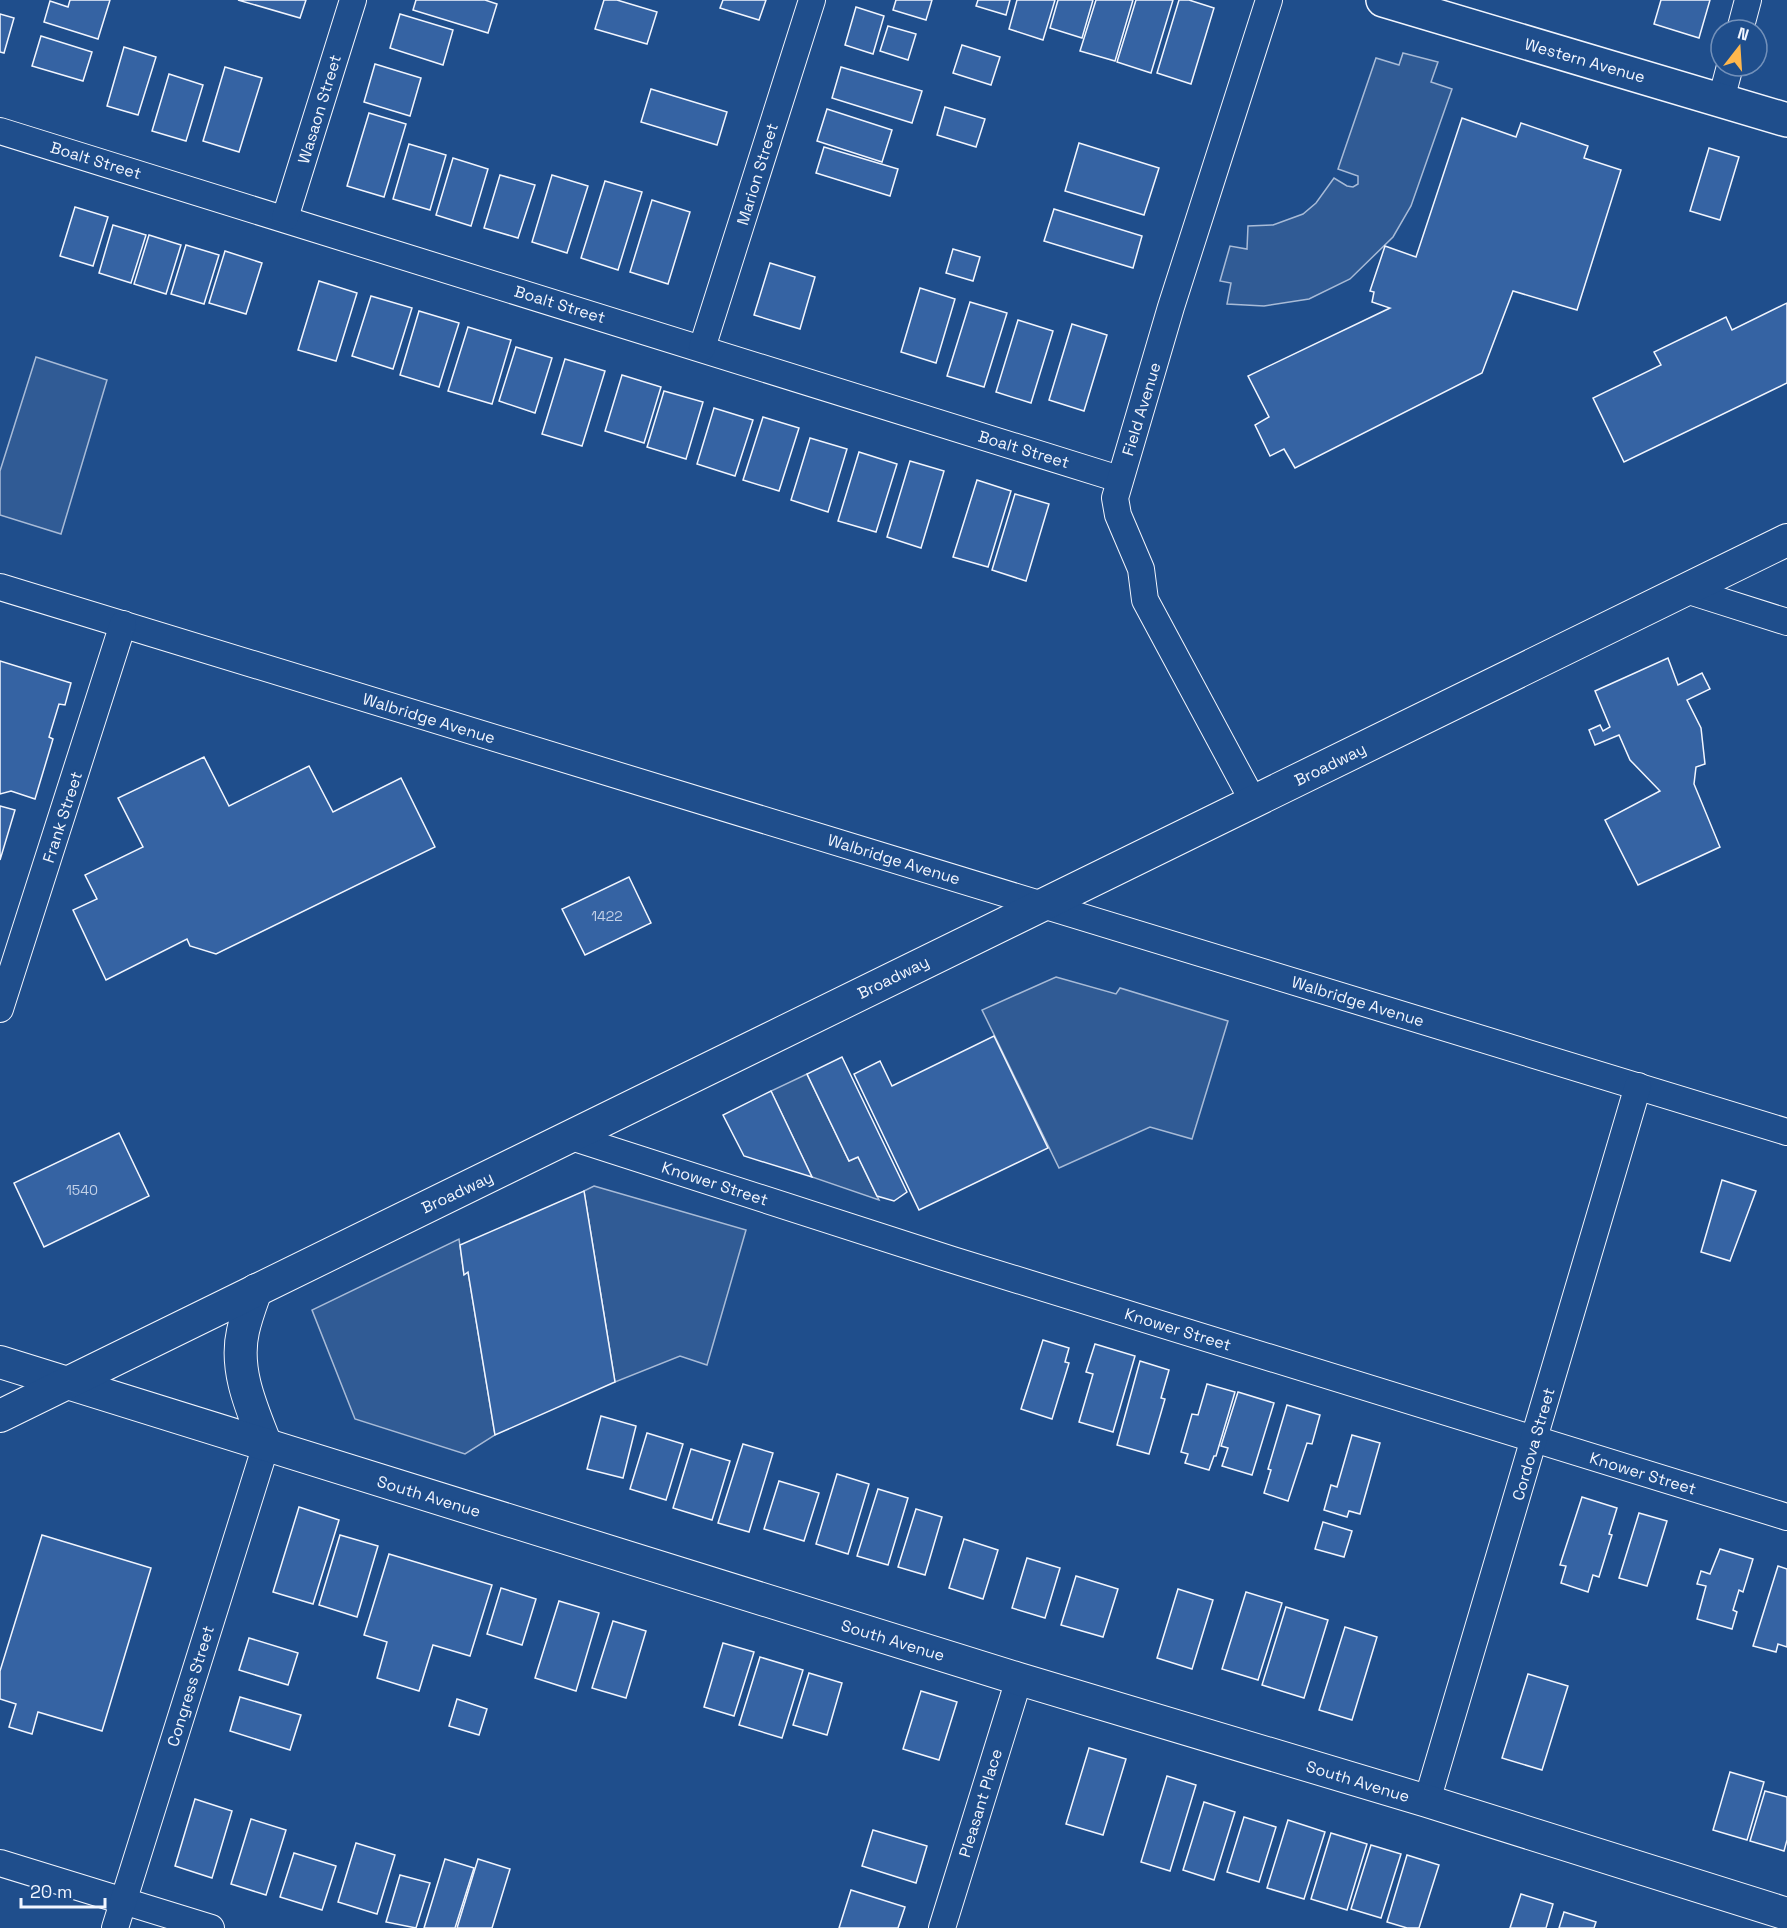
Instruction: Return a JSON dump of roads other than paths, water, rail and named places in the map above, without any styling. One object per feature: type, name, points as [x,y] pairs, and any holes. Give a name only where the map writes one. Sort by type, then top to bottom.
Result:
[{"type":"main road","name":"Western Avenue","points":[[1383,0],[1787,120]]},
{"type":"street","name":"Wasaon Street","points":[[285,218],[353,0]]},
{"type":"street","name":"Marion Street","points":[[702,348],[812,0]]},
{"type":"street","name":"Field Avenue","points":[[1253,801],[1145,600],[1141,569],[1118,515],[1115,498],[1269,0]]},
{"type":"street","points":[[1743,18],[1748,0]]},
{"type":"street","points":[[1721,100],[1727,78]]},
{"type":"street","name":"Boalt Street","points":[[0,131],[1119,479]]},
{"type":"street","name":"Broadway","points":[[0,1416],[1787,540]]},
{"type":"street","name":"Walbridge Avenue","points":[[0,587],[1787,1132]]},
{"type":"street","points":[[1686,590],[1787,622]]},
{"type":"street","name":"Frank Street","points":[[0,1009],[123,624]]},
{"type":"street","name":"Cordova Street","points":[[1427,1801],[1638,1086]]},
{"type":"street","name":"Knower Street","points":[[571,1137],[953,1260],[1787,1517]]},
{"type":"street","points":[[256,1290],[242,1332],[240,1358],[247,1394],[266,1445]]},
{"type":"street","name":"South Avenue","points":[[0,1362],[1019,1679],[1427,1801],[1787,1914]]},
{"type":"street","name":"Congress Street","points":[[115,1928],[266,1445]]},
{"type":"street","name":"Pleasant Place","points":[[942,1928],[1019,1679]]},
{"type":"street","points":[[0,1863],[211,1928]]}]
